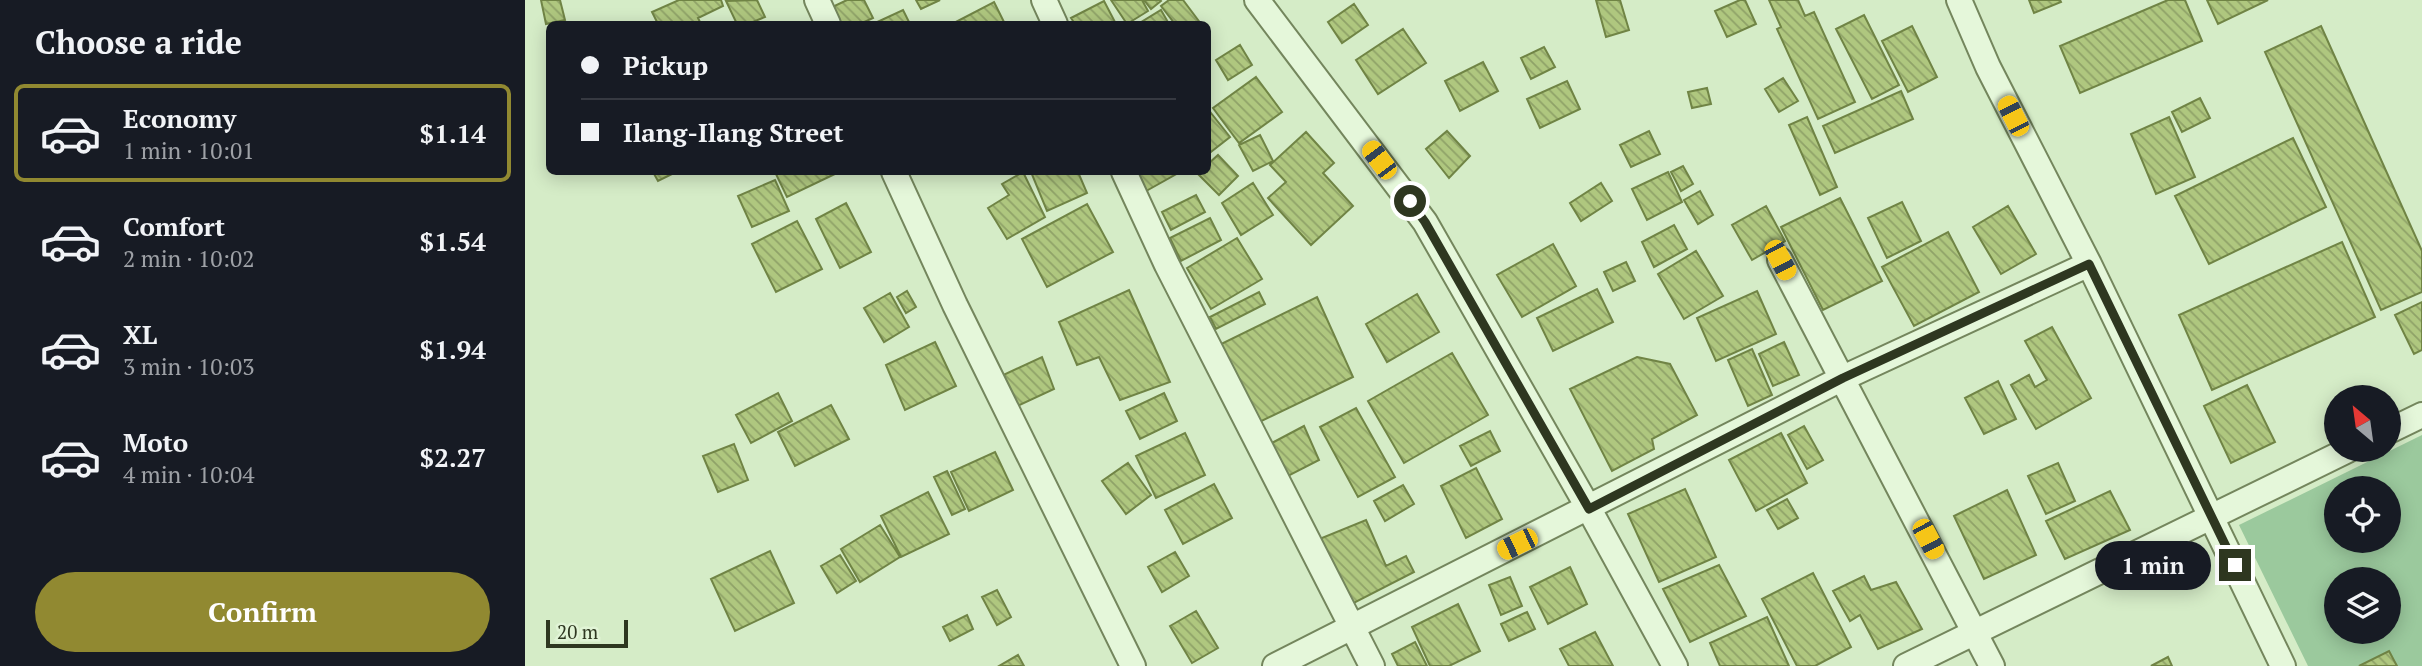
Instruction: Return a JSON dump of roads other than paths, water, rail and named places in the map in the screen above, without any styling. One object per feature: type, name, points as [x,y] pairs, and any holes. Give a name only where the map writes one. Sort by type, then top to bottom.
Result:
[{"type":"street","points":[[817,0],[827,21]]},
{"type":"street","points":[[1044,0],[1054,21]]},
{"type":"street","points":[[1257,0],[1425,222],[1675,666]]},
{"type":"street","points":[[1959,0],[1988,67],[2089,264],[2283,666]]},
{"type":"street","points":[[895,175],[955,305],[1133,666]]},
{"type":"street","points":[[1125,175],[1167,265],[1371,666]]},
{"type":"street","points":[[1780,260],[1992,666]]},
{"type":"street","points":[[1275,666],[1843,378],[2089,264]]},
{"type":"street","points":[[2401,425],[2422,415]]},
{"type":"street","points":[[1906,666],[2324,461]]}]
